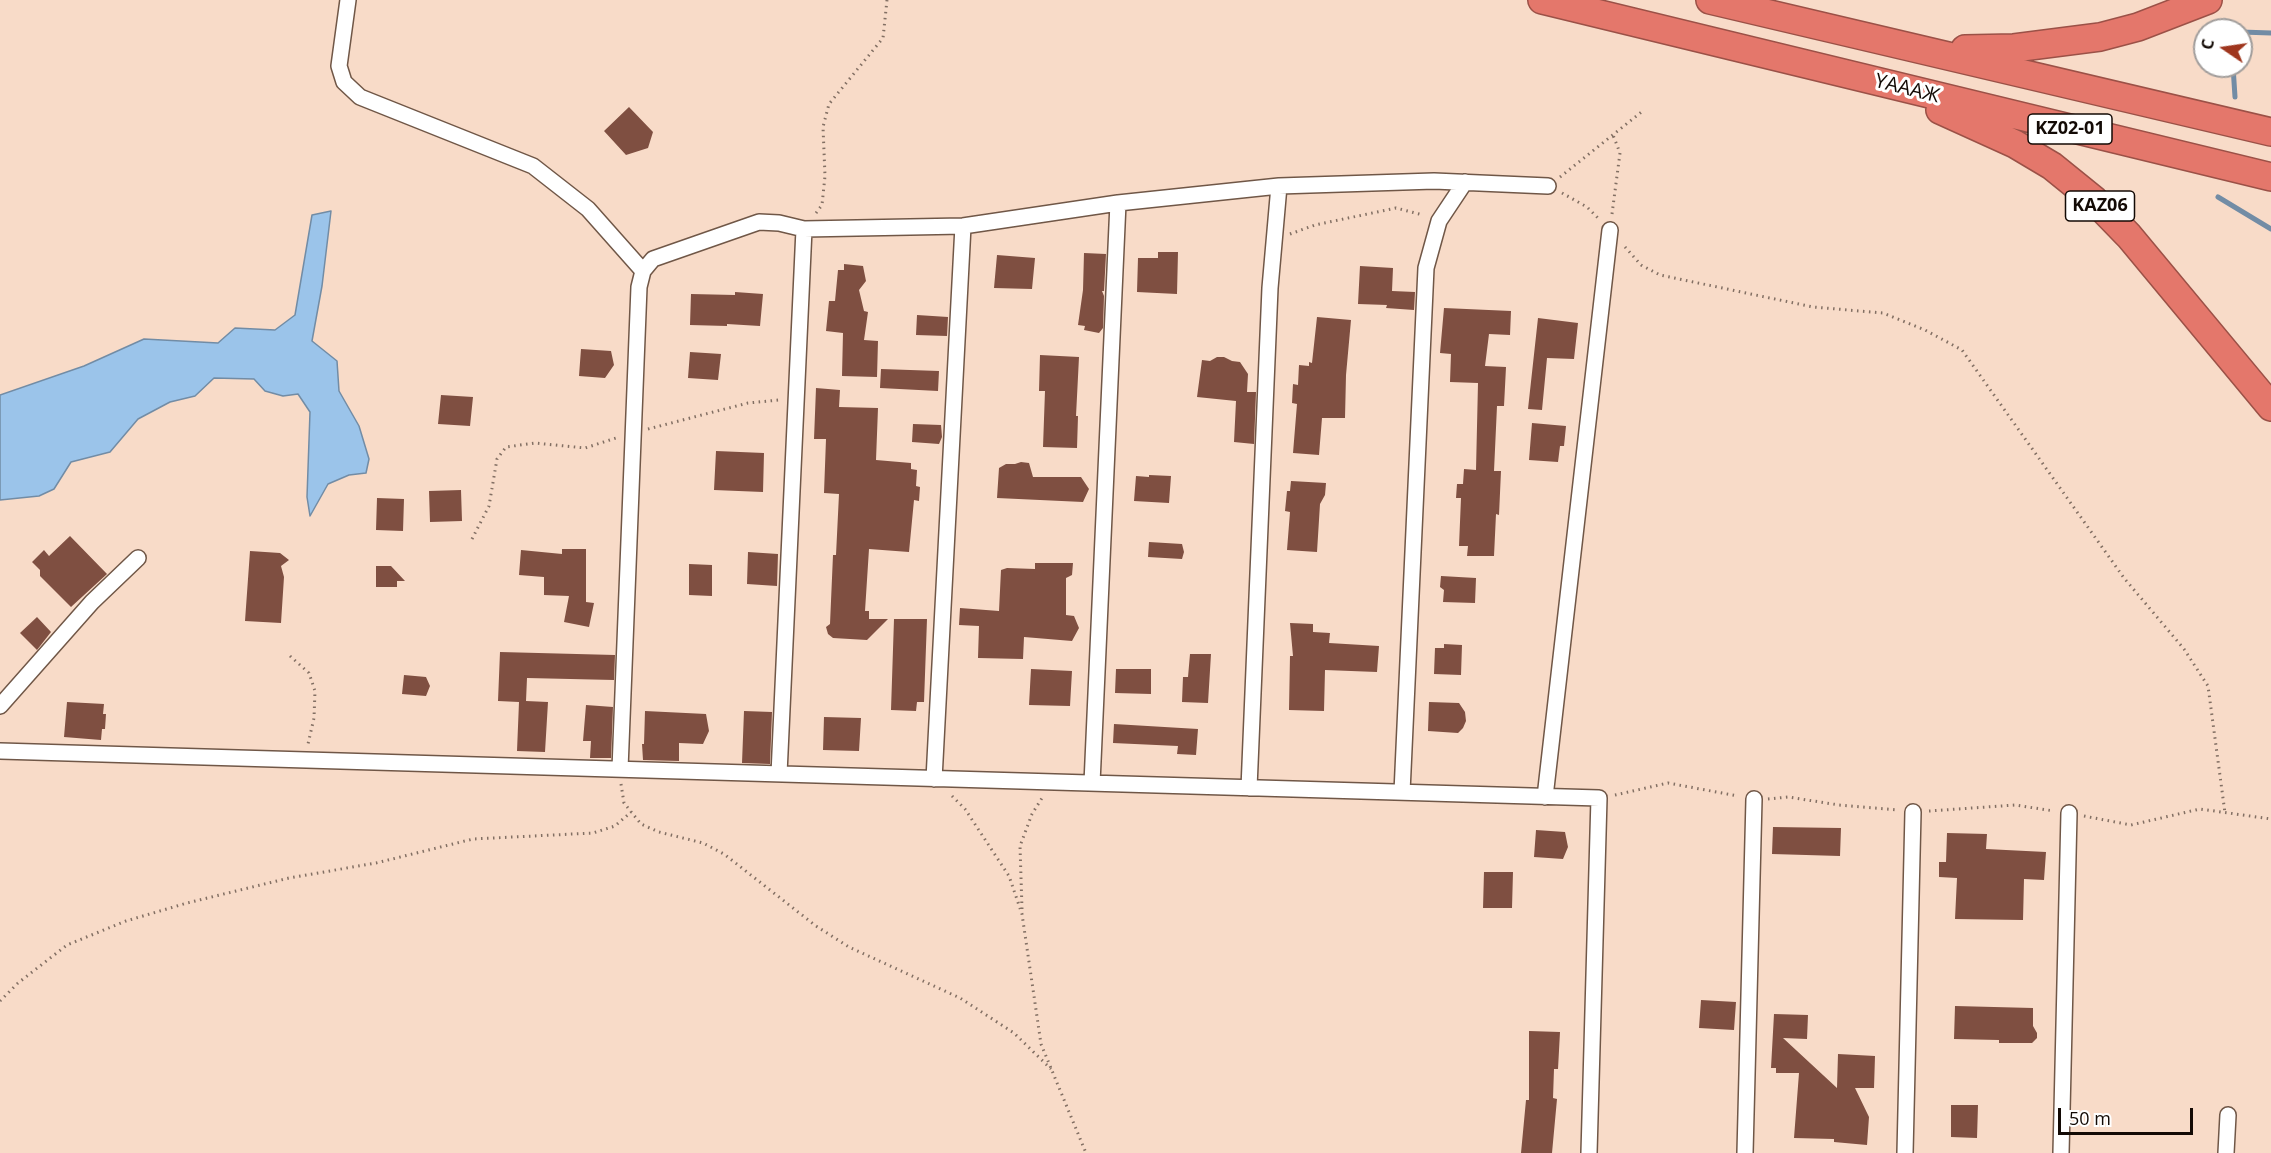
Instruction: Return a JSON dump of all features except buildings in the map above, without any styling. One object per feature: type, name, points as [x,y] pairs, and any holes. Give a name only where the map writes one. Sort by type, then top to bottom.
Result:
[{"type":"highway","name":"ҮАААЖ","points":[[1542,0],[2271,177]]},
{"type":"highway","name":"KZ02-01","points":[[1710,0],[2271,132]]},
{"type":"highway","points":[[1889,42],[1972,50],[2057,44],[2138,27],[2208,0]]},
{"type":"highway","name":"KАZ06","points":[[1870,80],[2014,144],[2052,166],[2094,200],[2129,236],[2271,407]]},
{"type":"street","points":[[348,0],[339,66],[344,82],[360,97],[532,166],[588,209],[643,271]]},
{"type":"street","points":[[620,769],[639,287],[643,271],[653,259],[759,222],[779,223],[804,229],[963,226],[1118,203],[1279,186],[1434,181],[1548,186]]},
{"type":"street","points":[[1402,792],[1426,268],[1439,221],[1465,182]]},
{"type":"street","points":[[1249,788],[1270,288],[1279,186]]},
{"type":"street","points":[[1092,783],[1118,203]]},
{"type":"street","points":[[934,778],[963,226]]},
{"type":"street","points":[[779,774],[804,229]]},
{"type":"street","points":[[1545,797],[1610,230]]},
{"type":"street","points":[[0,706],[92,602],[138,558]]},
{"type":"street","points":[[0,751],[1599,798],[1589,1153]]},
{"type":"street","points":[[1745,1153],[1754,799]]},
{"type":"street","points":[[1905,1153],[1913,812]]},
{"type":"street","points":[[2061,1153],[2069,813]]},
{"type":"street","points":[[2226,1153],[2228,1115]]},
{"type":"path","points":[[804,229],[822,205],[825,176],[823,127],[829,104],[883,38],[887,0]]},
{"type":"path","points":[[1644,110],[1548,186],[1587,207],[1641,265],[1660,275],[1813,307],[1883,313],[1925,330],[1962,350],[2124,578],[2184,649],[2208,686],[2225,813]]},
{"type":"path","points":[[1610,230],[1620,153],[1613,135]]},
{"type":"path","points":[[1274,239],[1315,225],[1396,208],[1416,212],[1439,221]]},
{"type":"path","points":[[472,539],[489,506],[497,459],[506,447],[535,443],[585,448],[748,403],[796,399]]},
{"type":"path","points":[[290,656],[309,673],[315,691],[314,718],[304,760]]},
{"type":"path","points":[[620,769],[624,803],[641,824],[659,832],[703,843],[724,854],[816,926],[849,946],[960,998],[1014,1033],[1051,1069]]},
{"type":"path","points":[[934,778],[965,809],[1009,876],[1022,914]]},
{"type":"path","points":[[1053,782],[1032,814],[1020,846],[1022,914],[1041,1044],[1086,1153]]},
{"type":"path","points":[[1599,798],[1668,783],[1754,799],[1788,797],[1839,805],[1913,812],[2015,805],[2131,825],[2200,809],[2271,819]]},
{"type":"path","points":[[0,1001],[18,983],[67,945],[126,921],[187,903],[278,881],[376,863],[473,839],[593,833],[615,826],[631,812]]},
{"type":"water","points":[[331,211],[322,286],[312,341],[337,361],[339,391],[359,426],[369,459],[366,473],[349,475],[328,484],[310,516],[307,497],[310,412],[298,394],[283,396],[265,391],[254,379],[214,378],[195,396],[170,402],[138,419],[110,452],[71,462],[54,489],[39,496],[0,500],[0,395],[84,366],[144,339],[218,343],[235,328],[275,330],[295,315],[312,215]]},
{"type":"waterway","points":[[2253,32],[2271,33]]},
{"type":"waterway","points":[[2234,78],[2235,97]]},
{"type":"waterway","points":[[2218,197],[2271,229]]}]
